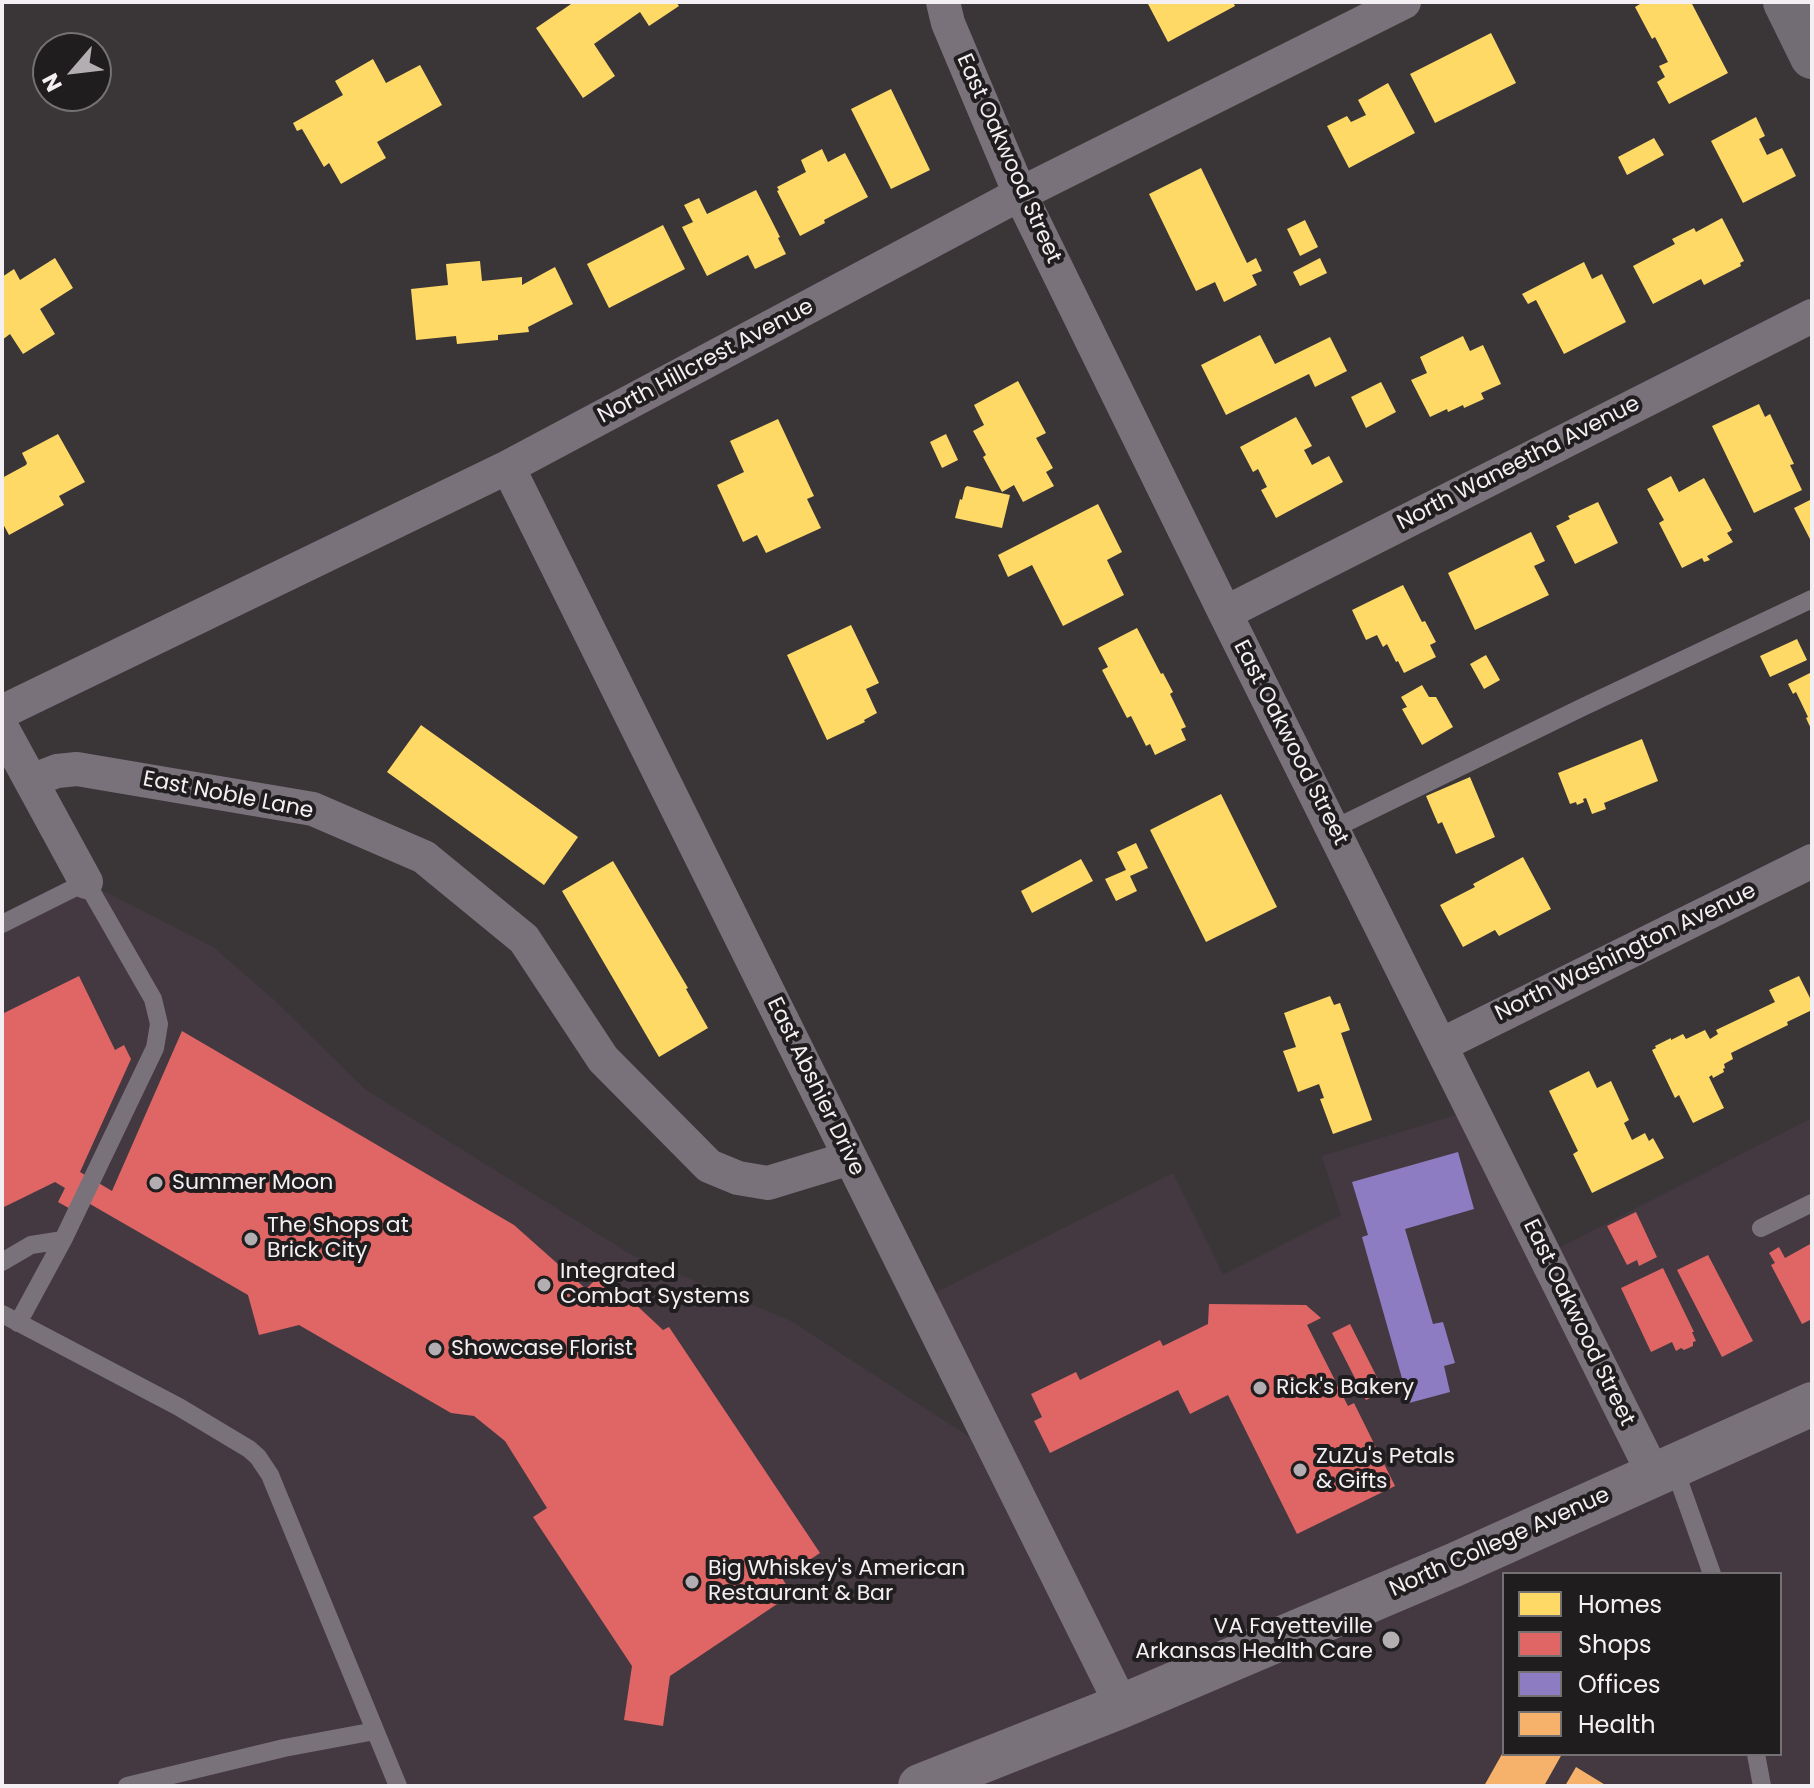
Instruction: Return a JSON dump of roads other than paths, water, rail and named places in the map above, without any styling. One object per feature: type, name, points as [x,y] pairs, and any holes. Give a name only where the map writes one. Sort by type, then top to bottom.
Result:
[{"type":"main road","points":[[1785,2],[1812,57]]},
{"type":"main road","name":"North College Avenue","points":[[920,1786],[1122,1706],[1454,1565],[1812,1404]]},
{"type":"street","name":"East Oakwood Street","points":[[943,2],[948,23],[1020,194],[1225,613],[1441,1045],[1664,1471]]},
{"type":"street","name":"North Hillcrest Avenue","points":[[2,712],[508,467],[1020,194],[1404,2]]},
{"type":"street","name":"North Waneetha Avenue","points":[[1225,613],[1812,316]]},
{"type":"street","name":"East Abshier Drive","points":[[508,467],[1122,1706]]},
{"type":"street","points":[[2,728],[86,882]]},
{"type":"street","name":"East Noble Lane","points":[[31,781],[57,771],[77,769],[313,809],[424,857],[524,939],[603,1059],[709,1166],[738,1178],[768,1183],[850,1158]]},
{"type":"street","name":"North Washington Avenue","points":[[1441,1045],[1812,861]]},
{"type":"lane","points":[[1333,829],[1812,599]]},
{"type":"lane","points":[[2,924],[86,882],[153,999],[159,1024],[155,1048],[63,1240],[10,1318],[179,1407],[258,1457],[270,1475],[398,1786]]},
{"type":"lane","points":[[1761,1228],[1812,1203]]},
{"type":"lane","points":[[2,1262],[31,1245],[63,1240]]},
{"type":"lane","points":[[1664,1471],[1711,1572]]},
{"type":"lane","points":[[127,1786],[284,1748],[375,1731]]},
{"type":"lane","points":[[1756,1756],[1762,1786]]},
{"type":"place","name":"Summer Moon","points":[[156,1183]]},
{"type":"place","name":"The Shops at Brick City","points":[[251,1239]]},
{"type":"place","name":"Integrated Combat Systems","points":[[544,1285]]},
{"type":"place","name":"Showcase Florist","points":[[435,1349]]},
{"type":"place","name":"Rick's Bakery","points":[[1260,1388]]},
{"type":"place","name":"ZuZu's Petals & Gifts","points":[[1300,1470]]},
{"type":"place","name":"Big Whiskey's American Restaurant & Bar","points":[[692,1582]]},
{"type":"place","name":"VA Fayetteville Arkansas Health Care","points":[[1391,1640]]}]
